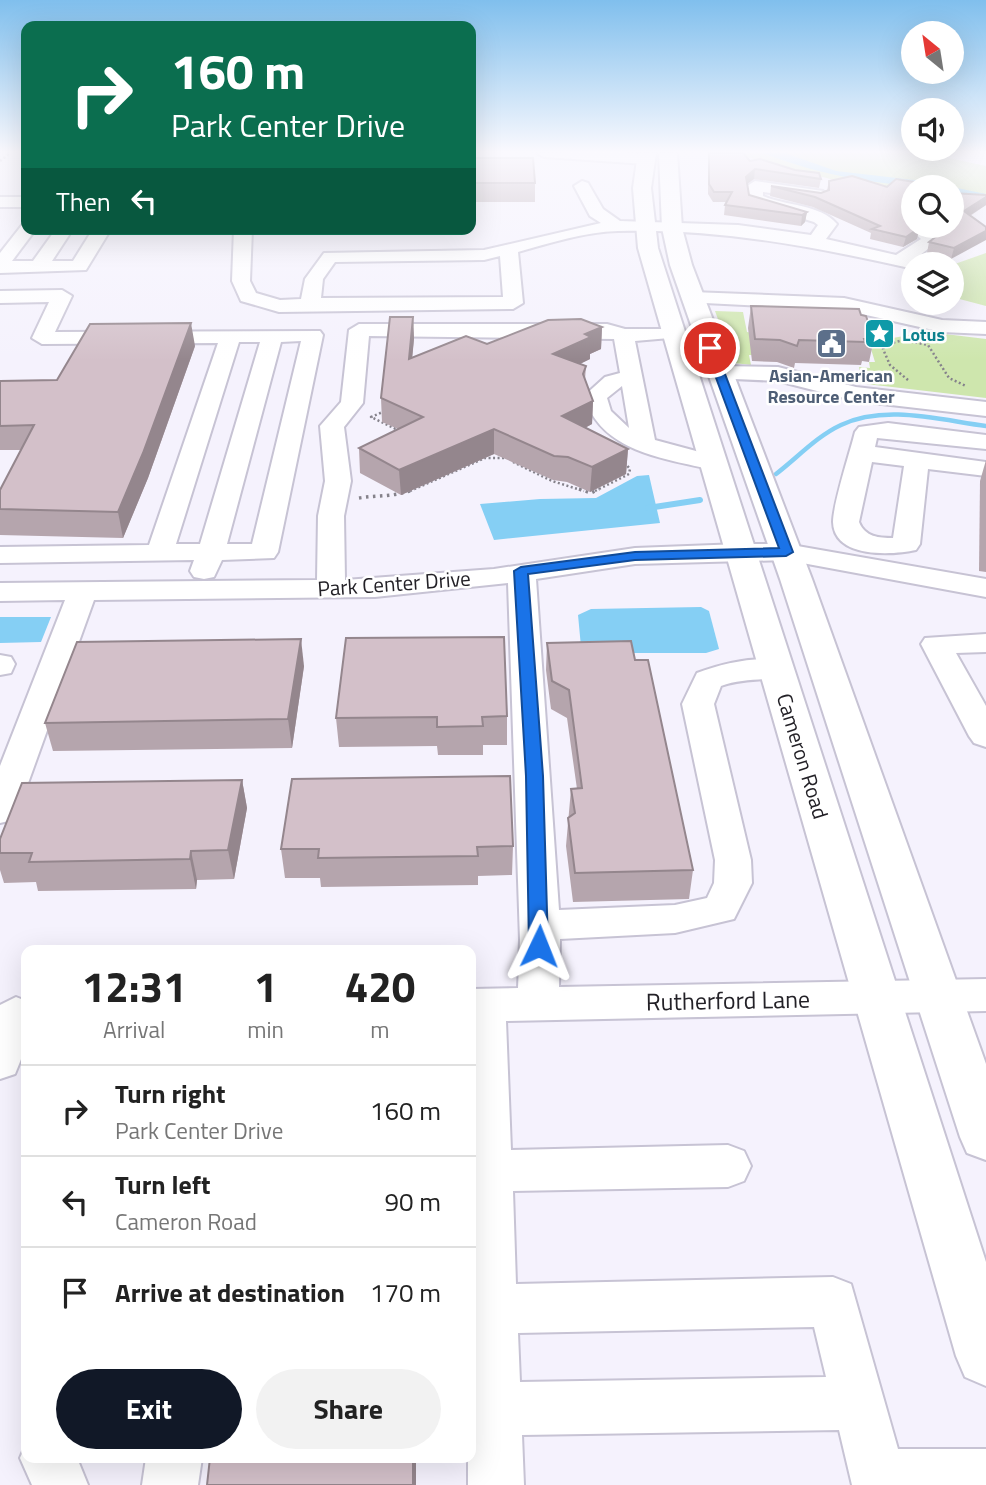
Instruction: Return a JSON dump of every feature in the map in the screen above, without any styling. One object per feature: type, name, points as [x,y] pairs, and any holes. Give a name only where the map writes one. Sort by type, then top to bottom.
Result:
[{"type":"main road","name":"Cameron Road","points":[[644,222],[713,463],[879,998],[986,1356]]},
{"type":"main road","points":[[672,222],[692,298],[786,552],[986,1137]]},
{"type":"street","points":[[611,222],[616,226]]},
{"type":"street","points":[[815,242],[828,224],[826,222]]},
{"type":"street","points":[[330,257],[471,255],[509,251],[565,234],[616,226],[738,230],[815,242],[901,262]]},
{"type":"street","points":[[0,266],[23,235]]},
{"type":"street","points":[[38,267],[61,235]]},
{"type":"street","points":[[0,266],[79,266],[98,235]]},
{"type":"street","points":[[243,235],[241,281],[248,297],[279,306],[513,303],[509,251]]},
{"type":"street","points":[[918,252],[931,238]]},
{"type":"street","points":[[310,304],[314,279],[330,257],[333,242],[389,242],[394,256],[390,303]]},
{"type":"street","points":[[471,255],[471,303]]},
{"type":"street","points":[[435,303],[437,256]]},
{"type":"street","points":[[351,303],[364,257]]},
{"type":"street","points":[[0,297],[62,296],[42,338],[313,335],[264,552],[0,555]]},
{"type":"street","points":[[692,298],[835,312],[866,308],[942,326],[986,328]]},
{"type":"street","points":[[331,589],[331,516],[338,481],[332,426],[352,403],[359,330],[607,330],[624,335],[674,333]]},
{"type":"street","points":[[160,553],[231,335]]},
{"type":"street","points":[[197,590],[211,552],[272,335]]},
{"type":"street","points":[[624,335],[644,444]]},
{"type":"street","points":[[719,373],[785,375],[986,409]]},
{"type":"street","points":[[633,376],[603,387],[595,396],[605,422],[644,444],[713,463]]},
{"type":"street","points":[[986,442],[876,429],[867,432],[846,522],[847,530],[884,558],[986,588]]},
{"type":"street","points":[[862,453],[986,469]]},
{"type":"street","points":[[884,558],[906,544],[909,537],[917,460]]},
{"type":"street","name":"Park Center Drive","points":[[0,592],[374,588],[494,577],[635,556],[786,552],[884,558]]},
{"type":"street","points":[[521,571],[540,925],[537,967],[539,1004]]},
{"type":"street","points":[[0,811],[83,591]]},
{"type":"street","points":[[986,643],[936,643],[986,736]]},
{"type":"street","points":[[540,925],[676,919],[720,909],[733,884],[733,860],[698,704],[708,680],[726,673],[776,669]]},
{"type":"street","name":"Rutherford Lane","points":[[478,1005],[986,995]]},
{"type":"street","points":[[478,1005],[481,1147],[493,1309],[496,1485]]},
{"type":"street","points":[[0,1061],[14,1014]]},
{"type":"street","points":[[481,1147],[727,1166]]},
{"type":"street","points":[[493,1309],[833,1302],[879,1481],[986,1477]]},
{"type":"street","points":[[494,1409],[859,1403]]},
{"type":"street","points":[[50,1463],[61,1485]]},
{"type":"street","points":[[170,1485],[173,1463]]},
{"type":"path","points":[[914,385],[894,371],[883,349],[885,345],[903,340],[928,345],[949,378],[974,390]]},
{"type":"path","points":[[396,407],[371,417],[402,431]]},
{"type":"path","points":[[353,496],[399,496],[485,458],[498,456],[552,481],[592,492],[629,474],[630,469],[622,459]]},
{"type":"green space","points":[[986,253],[986,306],[964,300],[964,261]]},
{"type":"green space","points":[[715,311],[743,312],[747,332],[752,333],[755,355],[749,355],[751,365],[734,363]]},
{"type":"green space","points":[[912,330],[986,339],[986,398],[858,383],[862,380],[859,367],[870,368],[869,362],[875,362],[867,336],[887,339],[917,334]]},
{"type":"water","points":[[649,475],[660,523],[494,540],[480,504],[596,498],[637,476]]},
{"type":"water","points":[[701,607],[709,611],[719,649],[706,653],[588,653],[581,647],[578,615],[591,609]]},
{"type":"water","points":[[0,617],[51,617],[41,642],[0,643]]},
{"type":"building","points":[[872,222],[901,222],[901,236],[872,229],[880,226]]},
{"type":"building","points":[[964,222],[980,222],[986,227],[986,231],[954,248],[929,242],[934,238],[964,238]]},
{"type":"building","points":[[751,306],[859,309],[861,315],[866,316],[874,339],[864,339],[865,342],[799,340],[797,346],[780,340],[755,339]]},
{"type":"building","points":[[390,317],[413,317],[409,359],[466,336],[487,344],[548,320],[581,319],[602,327],[585,334],[591,337],[553,354],[586,366],[583,374],[593,401],[562,416],[628,449],[592,467],[568,457],[554,456],[494,429],[399,470],[359,448],[423,417],[381,398]]},
{"type":"building","points":[[191,323],[118,512],[0,509],[0,490],[34,425],[0,426],[0,381],[57,380],[90,324]]},
{"type":"building","points":[[504,637],[507,716],[482,717],[483,726],[437,727],[437,717],[336,718],[346,638]]},
{"type":"building","points":[[301,639],[288,719],[45,723],[77,642]]},
{"type":"building","points":[[631,641],[635,660],[648,660],[693,870],[575,873],[568,818],[575,813],[571,789],[582,788],[569,690],[552,681],[547,643]]},
{"type":"building","points":[[510,776],[513,846],[477,847],[478,856],[318,858],[319,849],[281,849],[292,779]]},
{"type":"building","points":[[242,780],[228,850],[191,851],[190,859],[29,862],[32,853],[0,853],[0,839],[22,783]]},
{"type":"building","points":[[209,1463],[413,1463],[413,1485],[207,1485]]},
{"type":"waterway","points":[[776,474],[824,435],[858,419],[876,415],[913,415],[986,426]]},
{"type":"waterway","points":[[648,508],[700,500]]},
{"type":"place","name":"Lotus","points":[[879,334]]},
{"type":"place","name":"Asian-American Resource Center","points":[[831,344]]},
{"type":"route","points":[[539,946],[534,776],[521,571],[635,556],[705,552],[786,552],[710,348]]}]
